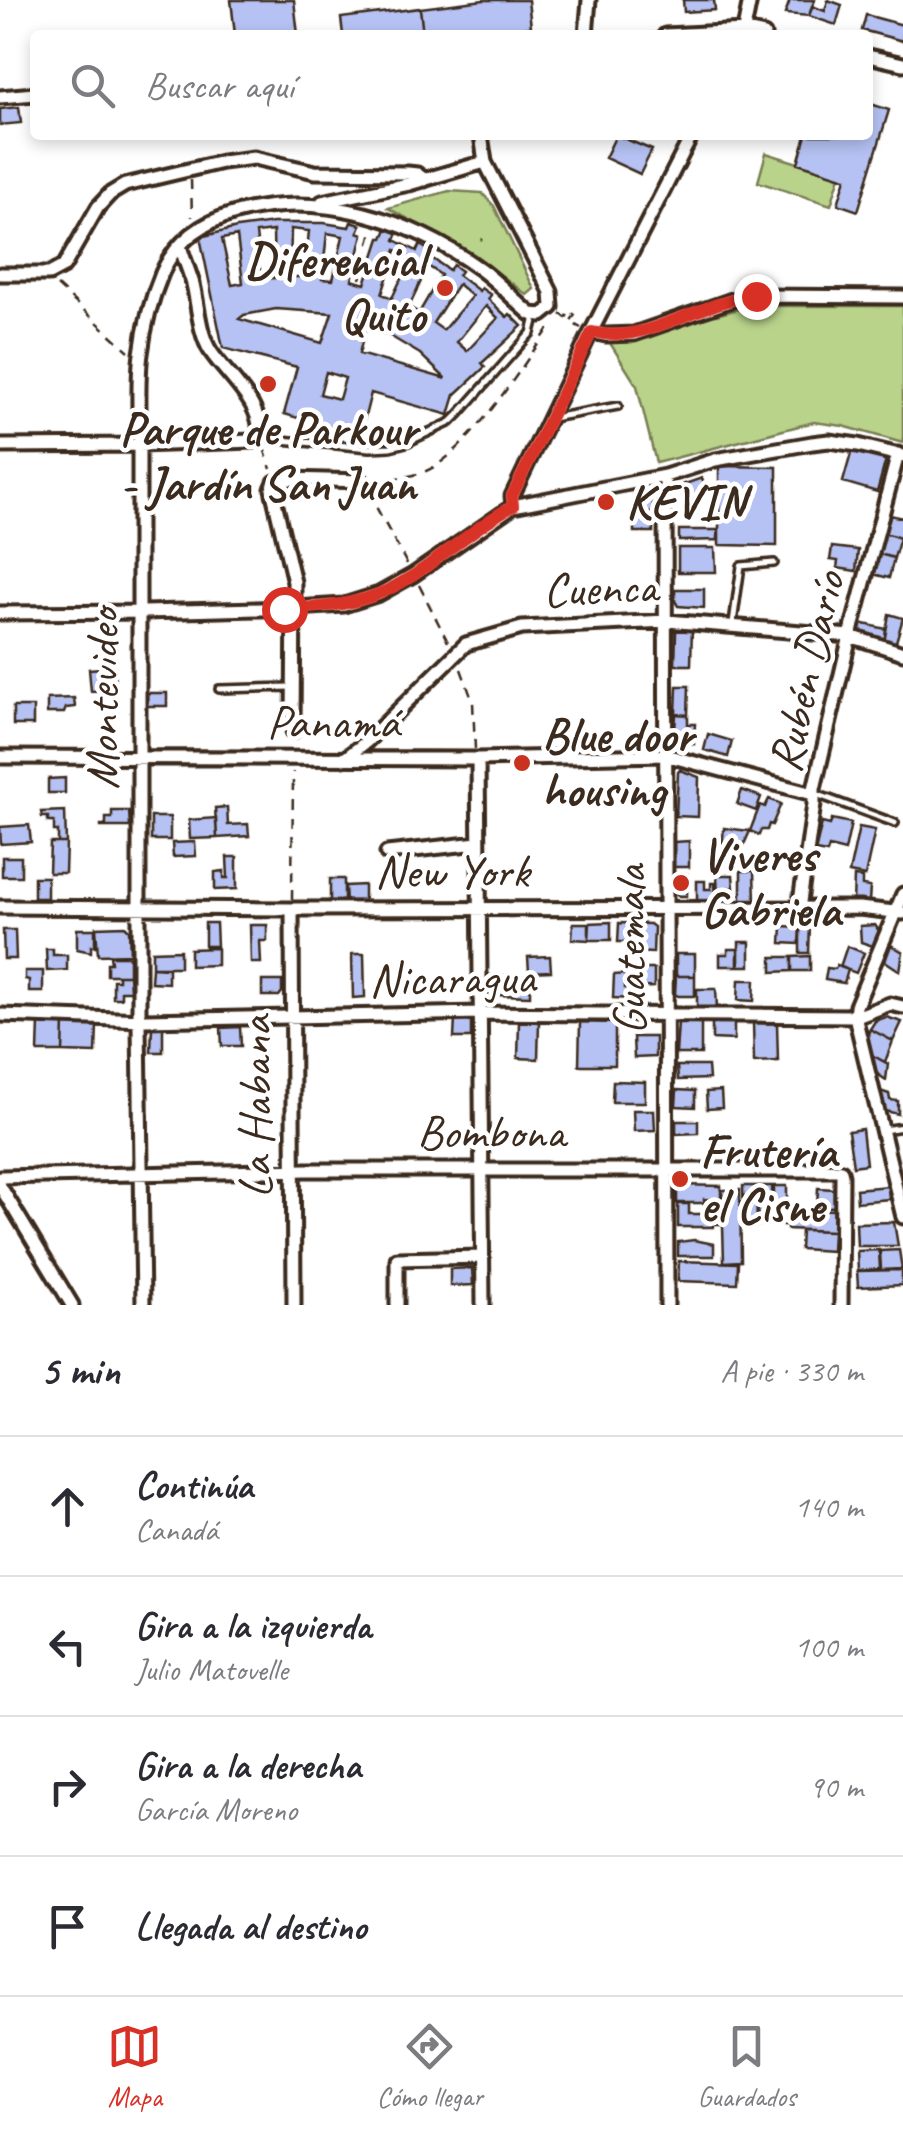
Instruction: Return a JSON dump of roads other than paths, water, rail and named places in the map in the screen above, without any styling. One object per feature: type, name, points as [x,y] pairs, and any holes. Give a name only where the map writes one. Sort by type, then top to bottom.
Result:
[{"type":"street","points":[[586,30],[589,0]]},
{"type":"street","points":[[745,30],[750,0]]},
{"type":"street","points":[[873,57],[903,64]]},
{"type":"street","points":[[0,97],[30,94]]},
{"type":"street","points":[[482,140],[485,162],[551,292],[542,312]]},
{"type":"street","points":[[513,506],[512,496],[549,418],[689,140]]},
{"type":"street","points":[[0,274],[44,277],[64,266],[98,207],[125,185],[222,162],[254,158],[315,172],[408,173],[425,180]]},
{"type":"street","name":"Montevideo","points":[[312,204],[425,180],[485,162]]},
{"type":"street","name":"Montevideo","points":[[143,1305],[139,1020],[140,356],[163,270],[198,227],[258,207],[312,204],[376,217],[424,236],[542,312]]},
{"type":"street","points":[[0,446],[261,442],[259,417],[208,347],[180,246]]},
{"type":"street","points":[[592,332],[634,334],[732,300],[756,296],[903,298]]},
{"type":"street","points":[[0,613],[344,604],[379,594],[413,575],[513,506],[665,476],[715,460],[812,443],[829,441],[900,455]]},
{"type":"street","name":"Rubén Darío","points":[[800,909],[813,794],[850,636],[900,455]]},
{"type":"street","name":"Guatemala","points":[[665,476],[667,1305]]},
{"type":"street","points":[[293,731],[294,582],[272,498],[274,479],[366,482]]},
{"type":"street","name":"Cuenca","points":[[344,759],[466,644],[522,628],[667,621],[850,636],[903,652]]},
{"type":"street","name":"Panamá","points":[[0,757],[344,759],[665,755],[813,794]]},
{"type":"street","points":[[476,757],[483,1305]]},
{"type":"street","points":[[387,853],[478,843]]},
{"type":"street","points":[[903,894],[899,913],[856,1006],[855,1016],[903,1217]]},
{"type":"street","name":"New York","points":[[0,907],[859,908],[899,913]]},
{"type":"street","name":"La Habana","points":[[292,907],[294,1305]]},
{"type":"street","name":"Nicaragua","points":[[0,1016],[139,1020],[480,1013],[862,1016],[890,1004],[903,1007]]},
{"type":"street","name":"Bombona","points":[[0,1177],[292,1170],[841,1171],[841,1305]]},
{"type":"street","points":[[0,1186],[72,1305]]},
{"type":"street","points":[[397,1305],[397,1259],[482,1257]]},
{"type":"lane","points":[[261,442],[370,448],[406,443],[451,422],[531,333],[542,312]]},
{"type":"lane","points":[[549,418],[618,406]]},
{"type":"lane","points":[[733,626],[741,566],[774,563]]},
{"type":"lane","points":[[218,689],[293,688]]},
{"type":"lane","points":[[813,794],[894,824]]},
{"type":"lane","points":[[883,1130],[903,1127]]},
{"type":"place","name":"Diferencial Quito","points":[[445,288]]},
{"type":"place","name":"Parque de Parkour - Jardín San Juan","points":[[268,384]]},
{"type":"place","name":"KEVIN","points":[[606,502]]},
{"type":"place","name":"Blue door housing","points":[[522,763]]},
{"type":"place","name":"Viveres Gabriela","points":[[681,883]]},
{"type":"place","name":"Frutería el Cisne","points":[[680,1179]]}]
